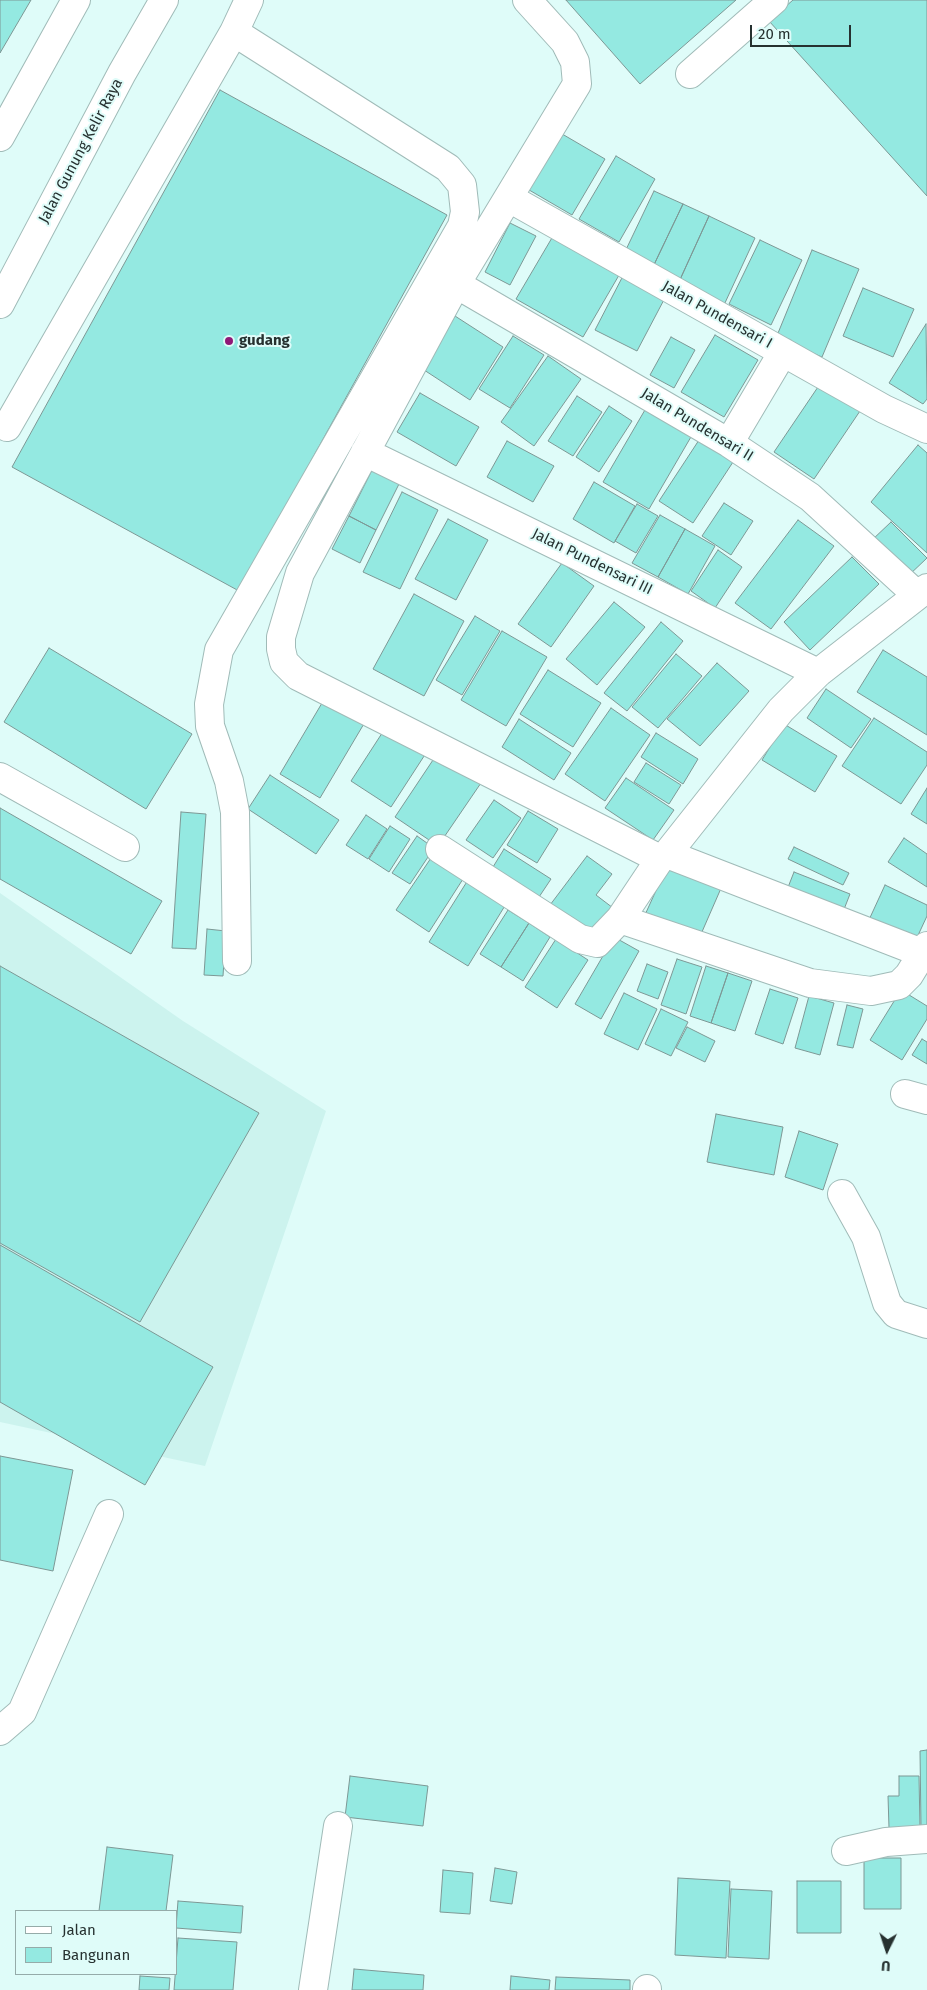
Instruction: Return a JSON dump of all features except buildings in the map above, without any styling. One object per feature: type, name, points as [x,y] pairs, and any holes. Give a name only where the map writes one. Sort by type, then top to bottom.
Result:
[{"type":"street","points":[[0,137],[76,0]]},
{"type":"street","name":"Jalan Gunung Kelir Raya","points":[[0,304],[122,73],[164,0]]},
{"type":"street","points":[[7,427],[234,32],[249,0]]},
{"type":"street","points":[[527,0],[566,42],[575,62],[577,84],[456,284],[300,572],[281,637],[280,650],[284,662],[298,676],[664,857],[924,950],[909,975],[898,985],[871,991],[810,983],[620,919]]},
{"type":"street","points":[[690,74],[774,0]]},
{"type":"street","points":[[234,32],[448,168],[462,184],[465,212],[462,226],[219,650],[209,704],[210,726],[229,781],[235,812],[237,961]]},
{"type":"street","name":"Jalan Pundensari I","points":[[509,198],[884,409],[927,429]]},
{"type":"street","name":"Jalan Pundensari II","points":[[456,284],[729,443],[810,498],[922,592]]},
{"type":"street","points":[[729,443],[783,352]]},
{"type":"street","name":"Jalan Pundensari III","points":[[365,452],[818,673]]},
{"type":"street","points":[[440,849],[586,942],[597,943],[620,919],[664,857],[781,710],[818,673],[922,592]]},
{"type":"street","points":[[0,777],[125,847]]},
{"type":"street","points":[[842,1194],[866,1237],[888,1302],[896,1314],[927,1324]]},
{"type":"street","points":[[0,1731],[22,1712],[109,1514]]},
{"type":"street","points":[[313,1990],[338,1826]]},
{"type":"street","points":[[846,1851],[886,1842],[927,1839]]},
{"type":"shaded area","points":[[0,893],[183,1021],[326,1111],[205,1466],[0,1422]]},
{"type":"place","name":"gudang","points":[[229,341]]}]
